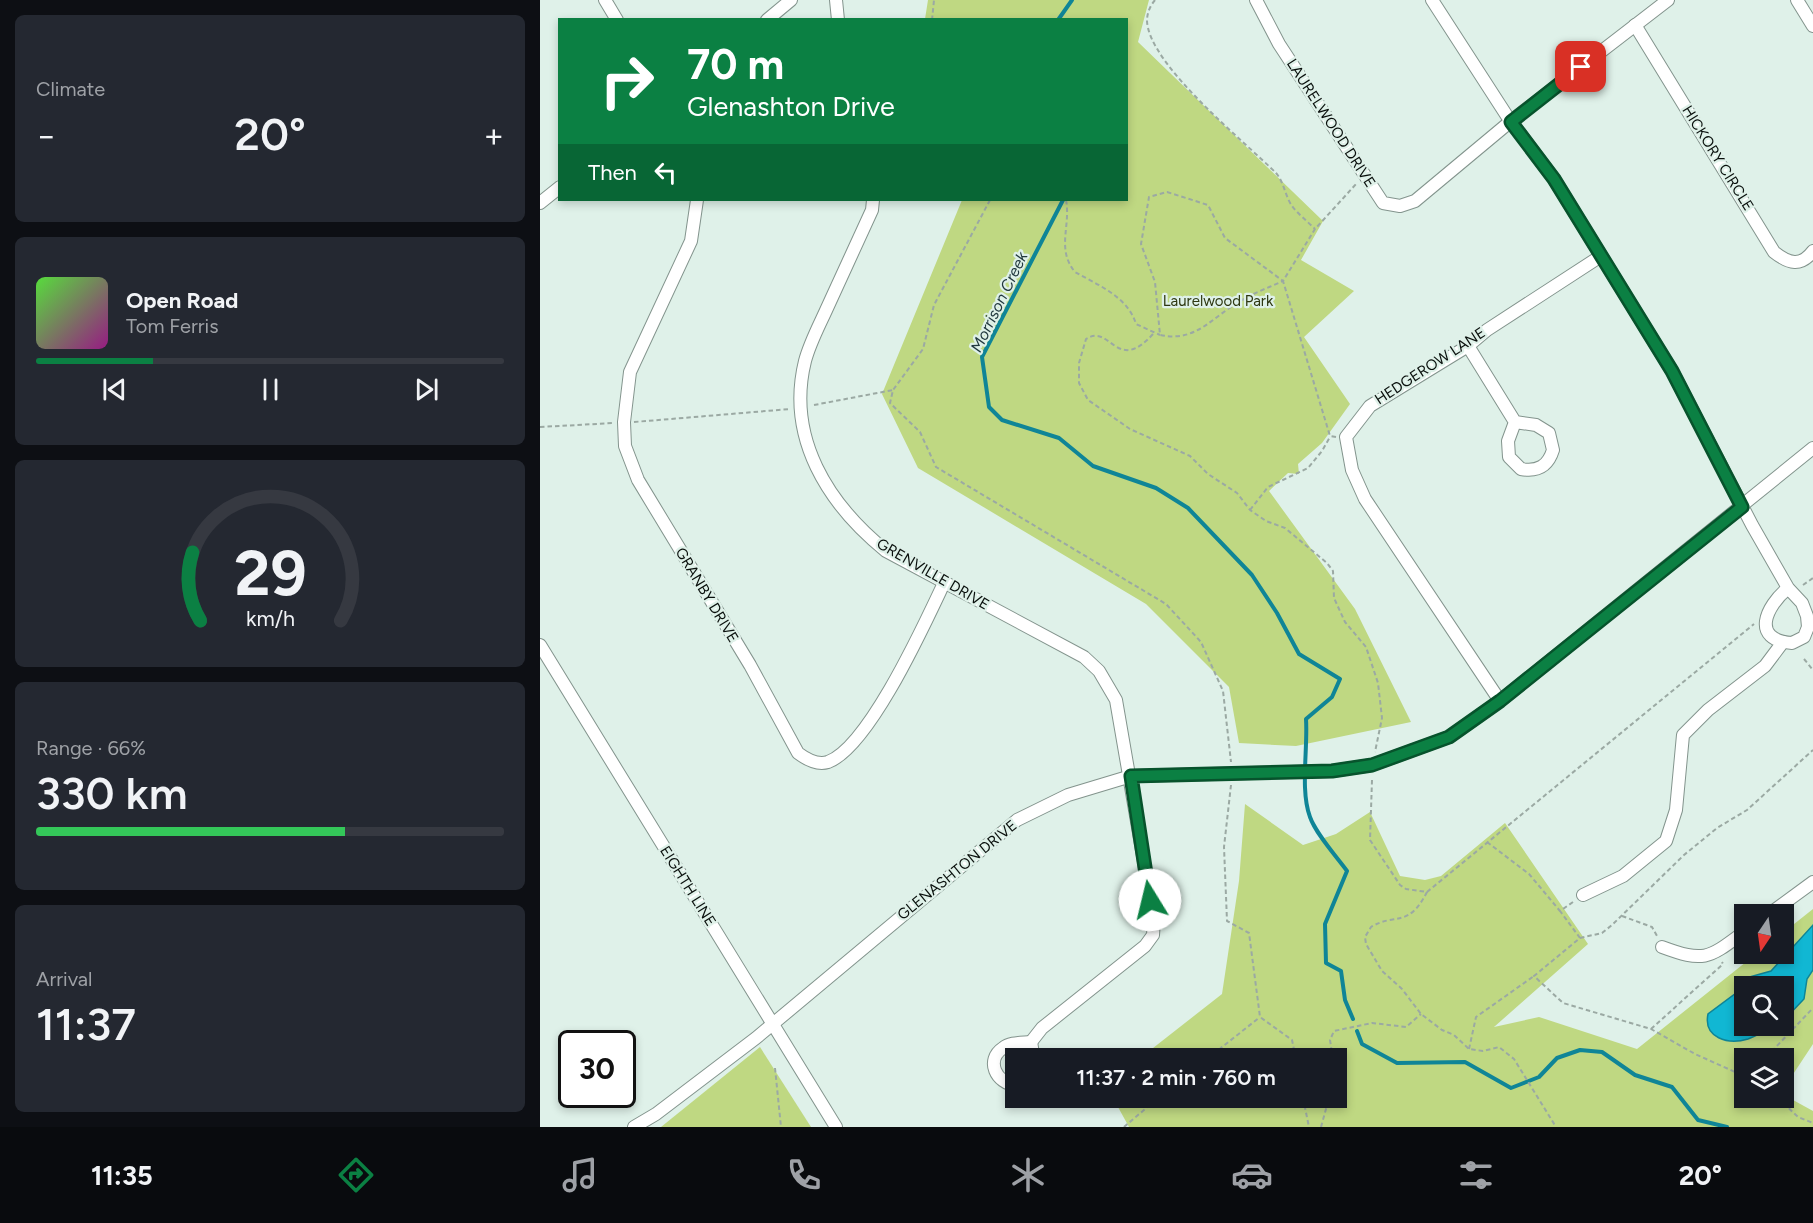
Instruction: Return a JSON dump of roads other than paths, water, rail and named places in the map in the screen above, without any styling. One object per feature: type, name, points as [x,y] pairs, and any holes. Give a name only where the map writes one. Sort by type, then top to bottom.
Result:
[{"type":"street","points":[[605,0],[616,18]]},
{"type":"street","points":[[769,18],[791,0]]},
{"type":"street","points":[[836,0],[838,18]]},
{"type":"street","name":"LAURELWOOD DRIVE","points":[[1256,0],[1279,44],[1383,202],[1400,206],[1415,201],[1511,122]]},
{"type":"street","points":[[1432,0],[1511,122],[1554,179],[1672,371],[1742,507],[1788,588],[1810,615],[1804,637],[1792,643],[1774,639],[1768,632],[1765,621],[1768,610],[1788,588]]},
{"type":"street","points":[[1511,122],[1668,0]]},
{"type":"street","points":[[1797,0],[1813,26]]},
{"type":"street","name":"HICKORY CIRCLE","points":[[1635,25],[1774,252],[1784,260],[1794,263],[1807,258],[1813,251]]},
{"type":"street","points":[[540,203],[558,189]]},
{"type":"street","name":"GRANBY DRIVE","points":[[697,201],[691,241],[630,372],[624,422],[625,446],[638,480],[750,665],[798,753],[807,760],[827,762],[846,750],[862,732],[882,703],[944,583]]},
{"type":"street","name":"GRENVILLE DRIVE","points":[[873,201],[872,210],[805,362],[801,407],[802,430],[812,461],[834,497],[862,531],[886,551],[1084,657],[1099,671],[1116,700],[1131,776],[1154,920],[1153,934],[1145,946],[1042,1028],[1031,1042]]},
{"type":"street","name":"HEDGEROW LANE","points":[[1500,701],[1365,499],[1352,470],[1346,437],[1370,406],[1468,346],[1487,330],[1601,256]]},
{"type":"street","points":[[1468,346],[1515,422],[1543,428],[1549,434],[1553,450],[1545,465],[1538,469],[1521,469],[1509,457],[1508,441],[1515,422]]},
{"type":"street","name":"GLENASHTON DRIVE","points":[[634,1127],[656,1114],[773,1024],[1017,820],[1068,795],[1131,776],[1332,771],[1372,765],[1449,737],[1500,701],[1813,448]]},
{"type":"street","points":[[1583,895],[1623,876],[1666,841],[1676,810],[1683,735],[1708,710],[1765,666],[1783,642]]},
{"type":"street","name":"EIGHTH LINE","points":[[540,645],[836,1127]]},
{"type":"street","points":[[1783,904],[1813,882]]},
{"type":"street","points":[[1662,947],[1691,958],[1715,953],[1734,939]]},
{"type":"street","points":[[1005,1048],[1008,1045],[1031,1042],[1032,1048]]},
{"type":"street","points":[[1005,1048],[995,1059],[998,1077],[1005,1082]]},
{"type":"water","points":[[1813,925],[1813,970],[1807,979],[1804,999],[1794,1010],[1794,976],[1753,976],[1771,971],[1777,964],[1794,964],[1794,946]]},
{"type":"water","points":[[1734,994],[1734,1036],[1755,1036],[1740,1041],[1719,1038],[1709,1029],[1708,1014]]},
{"type":"waterway","name":"Morrison Creek","points":[[1059,18],[1072,0]]},
{"type":"waterway","name":"Morrison Creek","points":[[1062,201],[982,357],[989,407],[1002,420],[1059,438],[1093,466],[1156,488],[1188,508],[1252,575],[1277,613],[1299,654],[1340,679],[1332,697],[1306,719],[1305,795],[1313,824],[1347,871],[1325,924],[1326,963],[1341,971],[1345,1000],[1353,1019]]},
{"type":"waterway","name":"Morrison Creek","points":[[1357,1031],[1362,1044],[1397,1063],[1465,1062],[1511,1088],[1539,1077],[1557,1058],[1580,1050],[1602,1052],[1635,1075],[1672,1087],[1698,1120],[1727,1127]]},
{"type":"park label","name":"Laurelwood Park","points":[[1218,301]]}]
